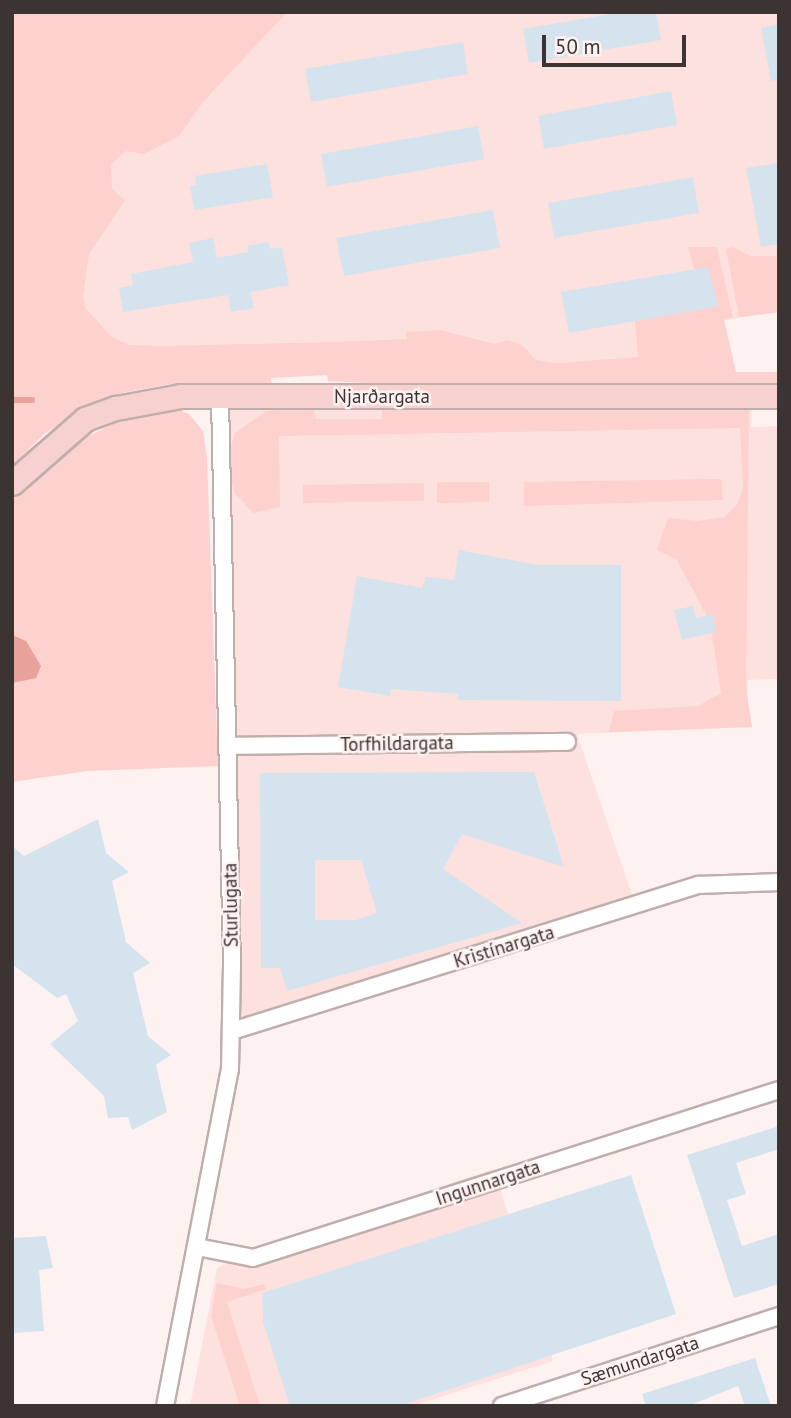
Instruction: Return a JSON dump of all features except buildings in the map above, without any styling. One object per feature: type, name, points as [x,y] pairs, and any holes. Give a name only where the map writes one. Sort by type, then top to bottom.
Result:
[{"type":"main road","name":"Njarðargata","points":[[12,483],[85,419],[144,401],[220,397],[779,396]]},
{"type":"street","name":"Sturlugata","points":[[165,1406],[221,1135],[232,1031],[220,397]]},
{"type":"street","name":"Torfhildargata","points":[[228,746],[567,742]]},
{"type":"street","name":"Kristínargata","points":[[232,1031],[698,885],[779,881]]},
{"type":"street","name":"Ingunnargata","points":[[197,1247],[253,1258],[779,1090]]},
{"type":"street","name":"Sæmundargata","points":[[502,1406],[779,1316]]},
{"type":"shaded area","points":[[12,12],[779,12],[779,312],[724,320],[736,372],[155,370],[53,412]]},
{"type":"shaded area","points":[[12,12],[287,12],[203,102],[179,136],[144,154],[126,151],[111,164],[112,189],[125,200],[89,254],[83,296],[86,309],[113,338],[130,345],[162,346],[336,342],[407,339],[406,332],[440,330],[495,344],[507,340],[522,345],[536,360],[558,363],[638,357],[635,321],[718,306],[708,268],[694,269],[688,247],[717,247],[733,318],[724,320],[736,372],[779,372],[779,384],[389,384],[328,381],[327,375],[271,378],[272,383],[170,384],[122,393],[85,407],[43,435],[12,466]]},
{"type":"shaded area","points":[[733,247],[751,256],[779,256],[779,312],[739,317],[726,249]]},
{"type":"shaded area","points":[[752,401],[751,427],[779,426],[779,679],[748,680],[747,710],[752,727],[577,734],[634,900],[237,1019],[226,402]]},
{"type":"shaded area","points":[[749,404],[746,688],[752,727],[609,732],[614,711],[698,706],[721,693],[710,622],[677,560],[657,550],[668,518],[698,521],[725,517],[738,503],[743,488],[740,428],[279,436],[280,507],[253,513],[234,492],[227,460],[235,433],[266,411],[314,408],[316,419],[382,419],[382,407]]},
{"type":"shaded area","points":[[174,408],[189,414],[203,431],[207,458],[218,766],[87,771],[12,782],[12,500],[39,469],[90,435],[120,421]]},
{"type":"shaded area","points":[[721,479],[723,500],[524,506],[524,482]]},
{"type":"shaded area","points":[[437,482],[489,482],[489,502],[437,503]]},
{"type":"shaded area","points":[[424,483],[424,501],[303,503],[303,485]]},
{"type":"shaded area","points":[[12,635],[26,641],[41,666],[36,678],[12,683]]},
{"type":"shaded area","points":[[494,1169],[553,1361],[412,1406],[190,1406],[217,1268],[253,1250]]},
{"type":"shaded area","points":[[217,1283],[244,1289],[264,1284],[266,1289],[227,1302],[260,1406],[240,1406],[211,1316]]},
{"type":"waterway","points":[[12,400],[32,400]]}]
